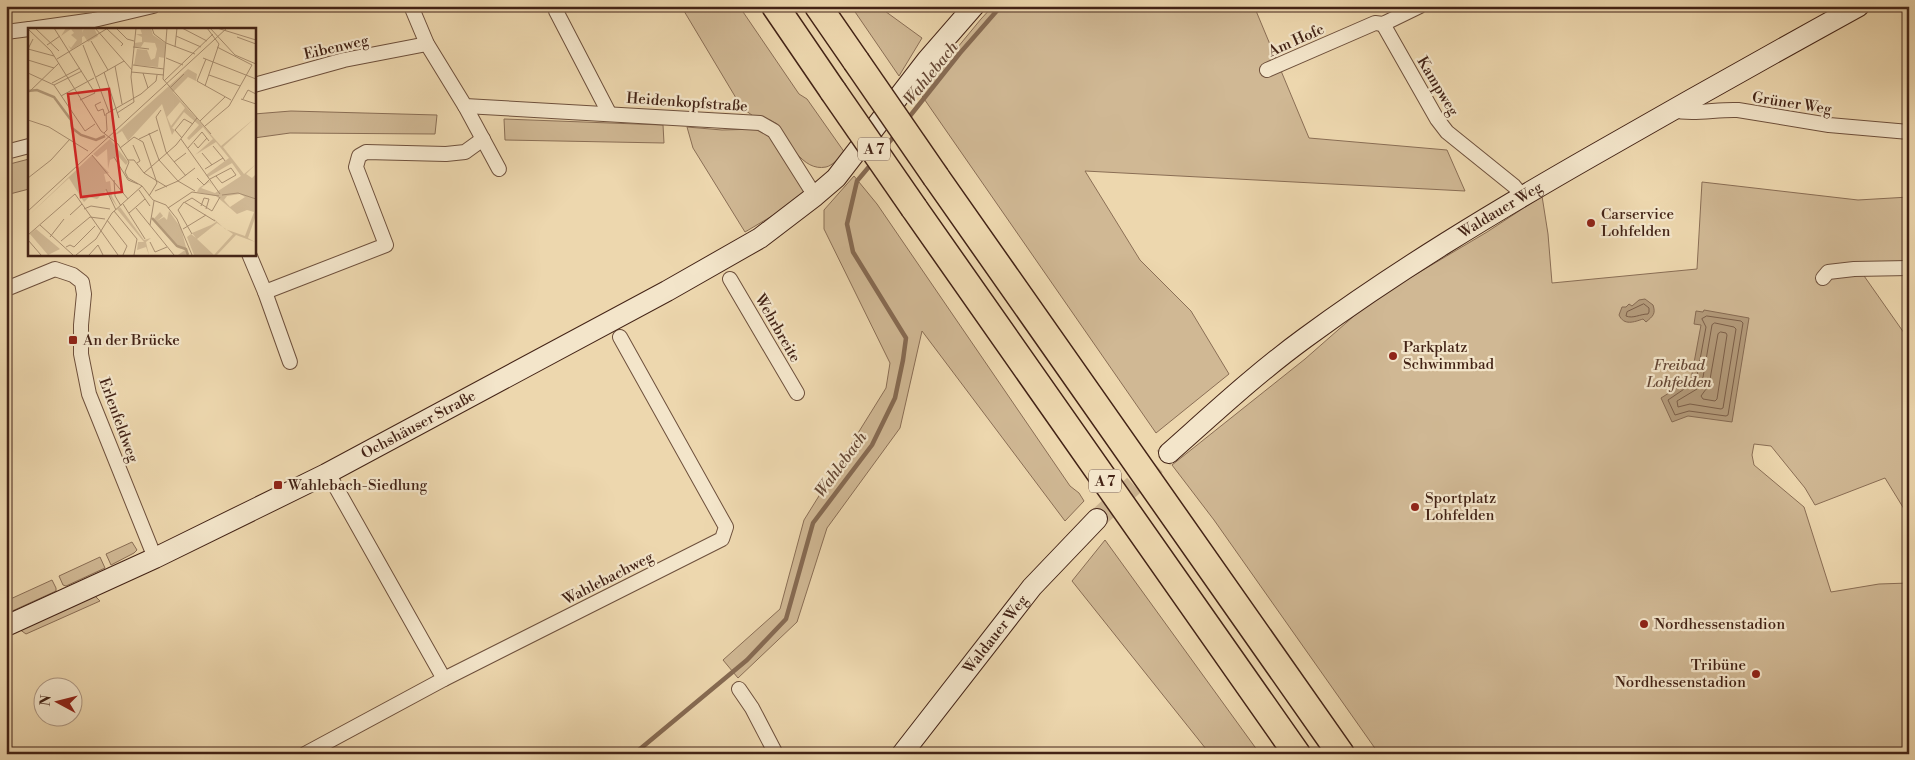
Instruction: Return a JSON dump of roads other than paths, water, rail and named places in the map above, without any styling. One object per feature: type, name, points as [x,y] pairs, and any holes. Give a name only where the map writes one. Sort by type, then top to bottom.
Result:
[{"type":"highway","name":"A 7","points":[[775,6],[914,208],[1297,754]]},
{"type":"highway","name":"A 7","points":[[818,6],[1341,754]]},
{"type":"main road","name":"Ochshäuser Straße","points":[[6,626],[155,558],[326,474],[667,291],[760,238],[836,178],[927,60],[974,6]]},
{"type":"main road","name":"Waldauer Weg","points":[[1169,453],[1234,396],[1304,339],[1372,292],[1522,196],[1671,110],[1859,6]]},
{"type":"main road","name":"Waldauer Weg","points":[[902,754],[1032,587],[1097,519]]},
{"type":"street","points":[[36,28],[94,20],[153,6]]},
{"type":"street","points":[[411,6],[427,44],[465,106],[499,169]]},
{"type":"street","name":"Am Hofe","points":[[1267,70],[1375,23],[1383,24],[1420,6]]},
{"type":"street","name":"Heidenkopfstraße","points":[[556,11],[609,113]]},
{"type":"street","name":"Kampweg","points":[[1383,24],[1437,119],[1447,132],[1514,186],[1522,196]]},
{"type":"street","points":[[6,32],[28,29]]},
{"type":"street","name":"Eibenweg","points":[[255,85],[344,60],[427,44]]},
{"type":"street","name":"Heidenkopfstraße","points":[[465,106],[609,113],[760,124],[774,131],[815,196]]},
{"type":"street","name":"Grüner Weg","points":[[1671,110],[1684,113],[1725,109],[1738,110],[1829,125],[1909,132]]},
{"type":"street","points":[[265,292],[386,245],[356,167],[358,156],[366,152],[446,154],[464,152],[483,139]]},
{"type":"street","points":[[6,152],[28,146]]},
{"type":"street","points":[[250,255],[290,362]]},
{"type":"street","points":[[1823,278],[1828,272],[1854,269],[1909,268]]},
{"type":"street","name":"Erlenfeldweg","points":[[6,289],[55,269],[73,274],[82,282],[84,294],[81,354],[89,394],[155,558]]},
{"type":"street","name":"Wehrbreite","points":[[730,279],[797,394]]},
{"type":"street","name":"Wahlebachweg","points":[[305,754],[444,679],[722,539],[726,526],[620,337]]},
{"type":"street","points":[[333,482],[444,679]]},
{"type":"street","points":[[739,689],[752,708],[776,754]]},
{"type":"water","points":[[1645,299],[1653,305],[1654,311],[1646,322],[1643,319],[1626,322],[1621,318],[1619,315],[1622,307],[1626,307],[1629,304],[1632,306],[1639,300]]},
{"type":"water","points":[[1704,310],[1749,318],[1732,422],[1688,416],[1672,422],[1661,398],[1691,379],[1701,325],[1694,324],[1696,311],[1703,312]]},
{"type":"waterway","name":"Wahlebach","points":[[906,121],[960,53],[1001,6]]},
{"type":"waterway","name":"Wahlebach","points":[[884,148],[897,133]]},
{"type":"waterway","name":"Wahlebach","points":[[634,754],[747,660],[786,619],[813,523],[872,445],[895,398],[906,338],[853,252],[847,224],[857,181],[873,162]]},
{"type":"tunnel","points":[[1097,519],[1169,453]]},
{"type":"place","name":"Carservice Lohfelden","points":[[1591,223]]},
{"type":"place","name":"An der Brücke","points":[[73,340]]},
{"type":"place","name":"Parkplatz Schwimmbad","points":[[1393,356]]},
{"type":"place","name":"Wahlebach-Siedlung","points":[[278,485]]},
{"type":"place","name":"Sportplatz Lohfelden","points":[[1415,507]]},
{"type":"place","name":"Nordhessenstadion","points":[[1644,624]]},
{"type":"place","name":"Tribüne Nordhessenstadion","points":[[1756,674]]},
{"type":"park label","name":"Freibad Lohfelden","points":[[1679,374]]}]
